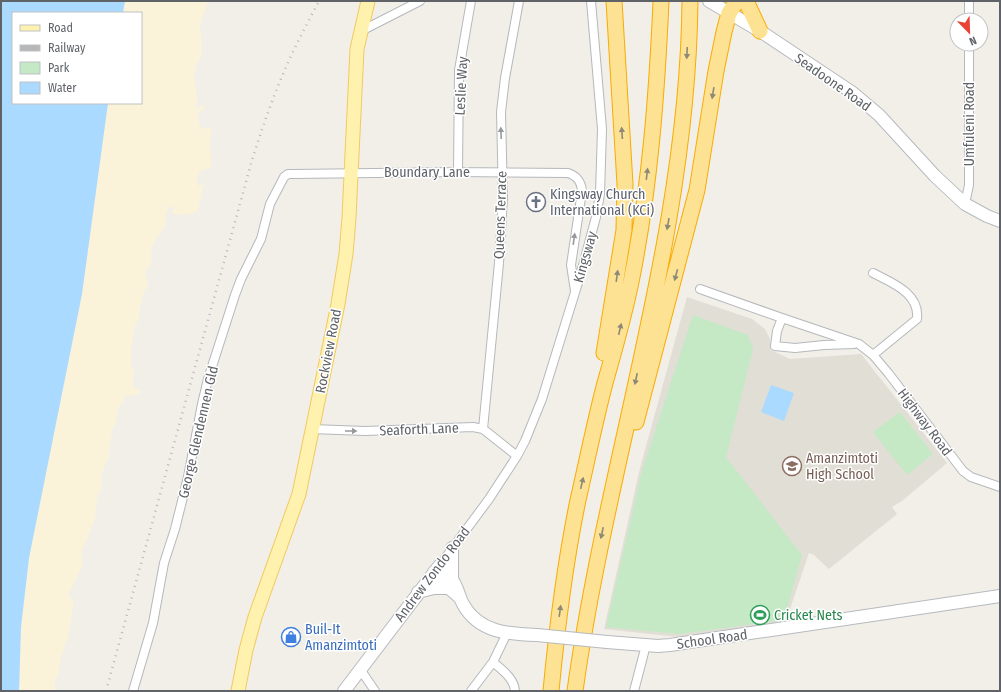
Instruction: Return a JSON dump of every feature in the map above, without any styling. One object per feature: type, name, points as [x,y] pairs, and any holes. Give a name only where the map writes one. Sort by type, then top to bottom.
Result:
[{"type":"highway","points":[[605,384],[603,359],[624,230],[626,194],[614,1]]},
{"type":"highway","points":[[551,691],[555,649],[569,549],[578,499],[605,384],[620,331],[632,276],[644,201],[652,139],[658,73],[661,1]]},
{"type":"highway","points":[[746,1],[760,31]]},
{"type":"highway","points":[[606,512],[612,505],[616,495],[697,190],[716,71],[733,7]]},
{"type":"highway","points":[[574,691],[584,627],[606,512],[664,252],[674,189],[682,122],[690,8]]},
{"type":"main road","name":"Rockview Road","points":[[238,691],[246,650],[255,617],[299,494],[338,304],[350,218],[357,49],[368,1]]},
{"type":"street","points":[[360,33],[420,1]]},
{"type":"street","name":"Leslie Way","points":[[458,172],[459,70],[471,1]]},
{"type":"street","name":"Queens Terrace","points":[[483,429],[504,198],[501,112],[505,78],[519,1]]},
{"type":"street","name":"Kingsway","points":[[517,456],[525,441],[542,399],[596,217],[600,194],[602,129],[591,1]]},
{"type":"street","name":"Seadoone Road","points":[[709,1],[733,7],[760,31],[853,93],[879,115],[935,176],[965,204],[1000,221]]},
{"type":"street","points":[[969,1],[969,12]]},
{"type":"street","name":"Umfuleni Road","points":[[965,204],[969,185],[969,52]]},
{"type":"street","name":"Boundary Lane","points":[[352,173],[502,172],[568,173],[574,175],[578,179],[582,191],[571,265],[575,291]]},
{"type":"street","name":"George Glendennen Gld","points":[[133,691],[152,623],[164,563],[175,529],[188,477],[208,380],[241,279],[261,239],[270,204],[284,178],[288,174],[352,173]]},
{"type":"street","points":[[873,274],[896,285],[911,296],[917,318],[873,355]]},
{"type":"street","name":"Highway Road","points":[[700,288],[859,344],[873,355],[963,471],[971,477],[1000,487]]},
{"type":"street","points":[[782,318],[777,331],[775,346],[795,348],[859,344]]},
{"type":"street","name":"Seaforth Lane","points":[[312,429],[364,431],[451,427],[473,427],[483,429]]},
{"type":"street","points":[[483,429],[517,456]]},
{"type":"street","name":"Andrew Zondo Road","points":[[344,691],[489,499],[517,456]]},
{"type":"street","points":[[418,592],[450,583],[452,548]]},
{"type":"street","name":"School Road","points":[[437,568],[450,583],[466,608],[481,624],[493,630],[537,636],[658,646],[1000,596]]},
{"type":"street","points":[[471,691],[493,662],[507,633]]},
{"type":"street","points":[[634,691],[646,645]]},
{"type":"street","points":[[493,662],[511,679],[515,691]]},
{"type":"street","points":[[360,669],[375,691]]},
{"type":"shaded area","name":"Amanzimtoti High School","points":[[687,297],[752,319],[765,329],[770,339],[771,350],[790,359],[861,354],[947,463],[902,501],[892,507],[897,514],[829,569],[814,555],[809,553],[785,624],[678,637],[604,629],[640,468]]},
{"type":"green space","points":[[693,315],[748,335],[753,349],[726,457],[802,555],[784,620],[679,634],[606,627],[642,471]]},
{"type":"green space","points":[[900,412],[933,454],[907,475],[873,432]]},
{"type":"sand","points":[[124,1],[208,1],[200,25],[202,49],[201,56],[196,66],[194,78],[197,100],[195,106],[198,109],[202,104],[204,106],[197,115],[200,127],[204,129],[211,128],[210,149],[212,166],[210,165],[209,170],[205,169],[199,172],[196,182],[199,187],[202,183],[204,185],[197,212],[175,214],[172,213],[174,209],[169,206],[165,216],[165,227],[152,247],[152,264],[147,267],[145,275],[148,284],[140,305],[139,319],[135,325],[133,333],[131,351],[131,368],[134,372],[132,384],[135,389],[140,390],[141,392],[129,396],[125,395],[124,401],[118,408],[116,416],[117,420],[112,429],[109,456],[100,478],[102,482],[100,493],[96,496],[98,499],[94,521],[81,552],[83,564],[68,595],[74,602],[68,636],[60,660],[59,674],[54,684],[55,691],[19,691],[21,627],[29,558],[82,294],[108,104],[142,104],[142,12],[122,12]]},
{"type":"water","points":[[1,1],[125,1],[123,12],[12,12],[12,104],[108,104],[82,294],[29,558],[21,627],[19,691],[1,691]]},
{"type":"water","points":[[771,385],[794,393],[784,421],[761,412]]},
{"type":"railway","points":[[106,691],[260,134],[285,70],[319,1]]},
{"type":"place","name":"Kingsway Church International (KCi)","points":[[536,202]]},
{"type":"place","name":"Amanzimtoti High School","points":[[792,466]]},
{"type":"place","name":"Cricket Nets","points":[[760,615]]},
{"type":"place","name":"Buil-It Amanzimtoti","points":[[291,637]]}]
